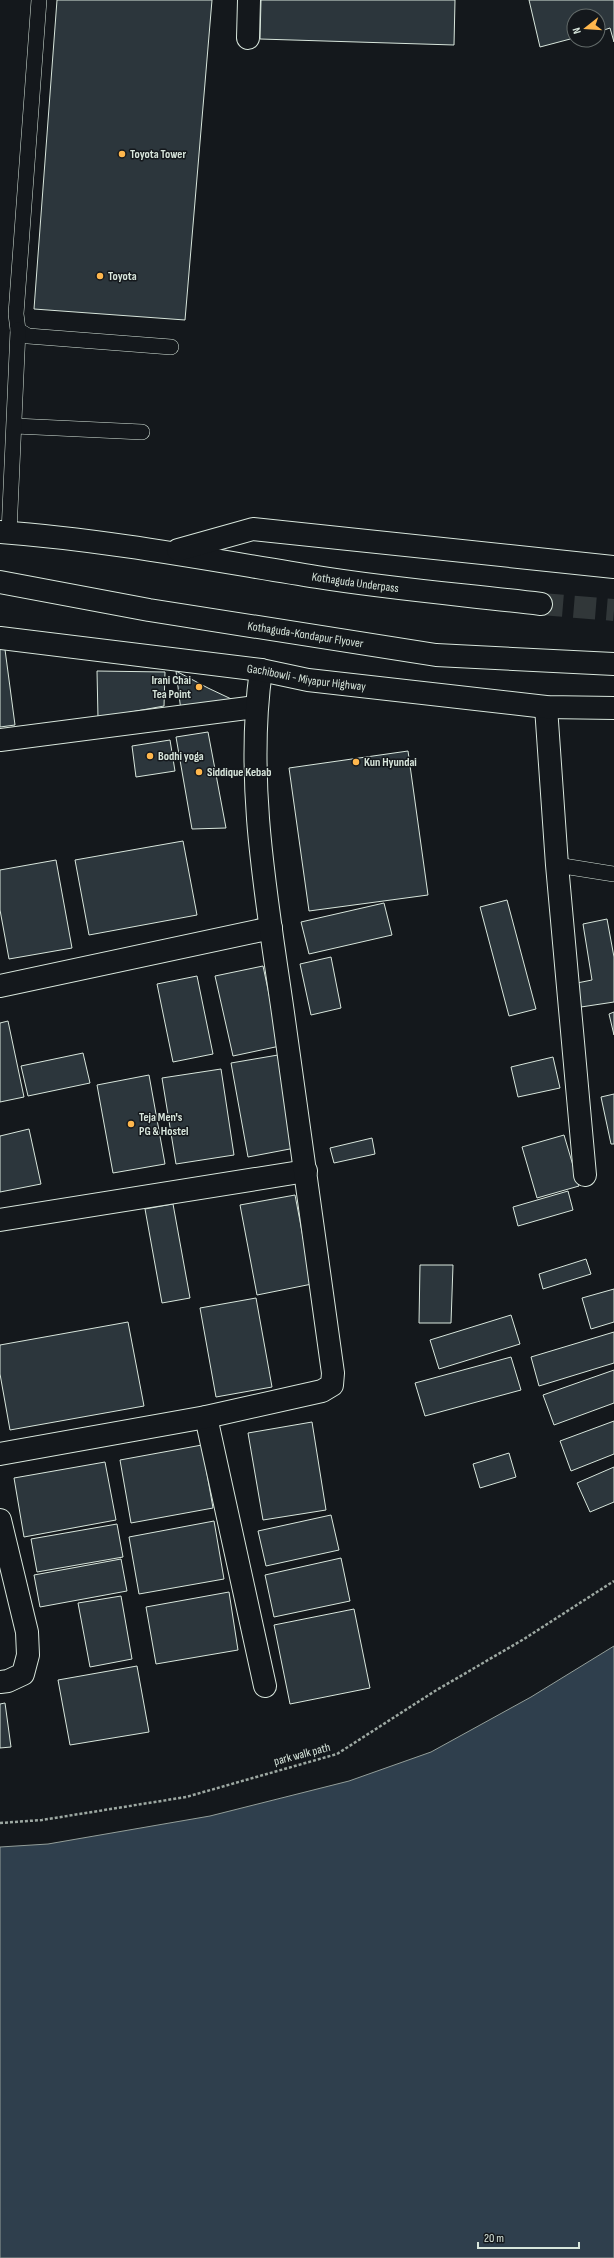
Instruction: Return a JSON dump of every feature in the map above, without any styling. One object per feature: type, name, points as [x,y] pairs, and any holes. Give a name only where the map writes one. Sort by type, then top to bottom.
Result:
[{"type":"street","points":[[248,38],[249,0]]},
{"type":"street","points":[[4,533],[171,552],[253,529],[614,568]]},
{"type":"street","name":"Kothaguda Underpass","points":[[171,552],[318,577],[541,604]]},
{"type":"street","name":"Kothaguda-Kondapur Flyover","points":[[0,582],[149,610],[436,655],[614,664]]},
{"type":"street","name":"Gachibowli - Miyapur Highway","points":[[0,638],[261,670],[308,680],[546,707],[614,708]]},
{"type":"street","points":[[0,1454],[206,1417],[322,1390],[332,1384],[333,1373],[255,804],[256,707],[261,670]]},
{"type":"street","points":[[0,740],[256,707]]},
{"type":"street","points":[[546,707],[557,865],[585,1175]]},
{"type":"street","points":[[0,986],[271,928]]},
{"type":"street","points":[[0,1220],[306,1172]]},
{"type":"street","points":[[206,1417],[265,1686]]},
{"type":"street","points":[[0,1520],[27,1632],[28,1655],[23,1674],[8,1681],[0,1682]]},
{"type":"lane","points":[[4,533],[15,426],[18,330],[16,314],[39,0]]},
{"type":"lane","points":[[18,330],[28,336],[171,347]]},
{"type":"lane","points":[[15,426],[142,432]]},
{"type":"lane","points":[[557,865],[614,874]]},
{"type":"path","name":"park walk path","points":[[0,1823],[42,1820],[186,1797],[337,1754],[435,1691],[524,1639],[614,1581]]},
{"type":"water","points":[[614,1646],[614,2258],[0,2258],[0,1847],[48,1844],[210,1816],[349,1781],[431,1752],[531,1697]]},
{"type":"building","name":"Toyota Tower","points":[[57,0],[212,0],[185,320],[34,309]]},
{"type":"building","points":[[261,0],[455,0],[454,45],[260,39]]},
{"type":"building","points":[[529,0],[614,0],[614,42],[610,28],[606,29],[606,8],[566,8],[566,40],[540,47]]},
{"type":"building","points":[[4,642],[15,725],[0,727],[0,643]]},
{"type":"building","points":[[97,671],[165,672],[164,706],[98,718]]},
{"type":"building","points":[[176,671],[208,688],[244,705],[181,711]]},
{"type":"building","points":[[208,732],[226,828],[192,829],[176,737]]},
{"type":"building","points":[[170,740],[175,771],[136,777],[132,746]]},
{"type":"building","points":[[408,751],[428,895],[309,911],[289,768]]},
{"type":"building","points":[[183,841],[197,915],[89,935],[75,860]]},
{"type":"building","points":[[56,860],[72,948],[9,959],[0,910],[0,870]]},
{"type":"building","points":[[507,900],[536,1009],[509,1016],[480,907]]},
{"type":"building","points":[[384,903],[392,935],[309,954],[301,922]]},
{"type":"building","points":[[607,919],[614,957],[614,1002],[581,1007],[577,983],[592,980],[583,924]]},
{"type":"building","points":[[331,957],[341,1008],[311,1015],[300,964]]},
{"type":"building","points":[[263,966],[280,1046],[233,1056],[215,976]]},
{"type":"building","points":[[197,976],[213,1054],[173,1062],[157,984]]},
{"type":"building","points":[[614,1012],[614,1035],[609,1014]]},
{"type":"building","points":[[8,1021],[24,1097],[0,1102],[0,1023]]},
{"type":"building","points":[[83,1053],[90,1083],[28,1096],[21,1066]]},
{"type":"building","points":[[278,1055],[295,1148],[248,1157],[231,1063]]},
{"type":"building","points":[[553,1057],[560,1088],[518,1097],[511,1067]]},
{"type":"building","points":[[221,1069],[234,1155],[176,1164],[162,1078]]},
{"type":"building","name":"Teja Men's PG & Hostel","points":[[149,1075],[165,1164],[113,1173],[97,1085]]},
{"type":"building","points":[[614,1094],[614,1144],[611,1144],[601,1097]]},
{"type":"building","points":[[29,1129],[41,1184],[0,1192],[0,1136]]},
{"type":"building","points":[[564,1135],[579,1186],[537,1198],[522,1147]]},
{"type":"building","points":[[372,1138],[375,1154],[334,1163],[330,1148]]},
{"type":"building","points":[[568,1191],[573,1210],[518,1226],[513,1207]]},
{"type":"building","points":[[295,1195],[312,1284],[257,1295],[240,1205]]},
{"type":"building","points":[[173,1204],[190,1298],[162,1303],[145,1209]]},
{"type":"building","points":[[586,1259],[591,1274],[543,1289],[539,1274]]},
{"type":"building","points":[[420,1265],[453,1265],[451,1323],[419,1323]]},
{"type":"building","points":[[614,1289],[614,1322],[591,1329],[582,1298]]},
{"type":"building","points":[[256,1298],[272,1387],[216,1397],[200,1308]]},
{"type":"building","points":[[511,1315],[520,1344],[439,1369],[430,1340]]},
{"type":"building","points":[[128,1322],[144,1406],[10,1430],[0,1374],[0,1345]]},
{"type":"building","points":[[614,1332],[614,1363],[539,1386],[531,1357]]},
{"type":"building","points":[[511,1357],[521,1390],[425,1416],[415,1383]]},
{"type":"building","points":[[614,1370],[614,1403],[554,1425],[543,1395]]},
{"type":"building","points":[[614,1421],[614,1454],[571,1471],[560,1441]]},
{"type":"building","points":[[312,1422],[326,1510],[263,1520],[248,1433]]},
{"type":"building","points":[[202,1445],[213,1508],[131,1523],[120,1460]]},
{"type":"building","points":[[509,1453],[516,1477],[480,1488],[473,1464]]},
{"type":"building","points":[[105,1462],[116,1520],[24,1537],[14,1478]]},
{"type":"building","points":[[614,1467],[614,1502],[590,1512],[577,1483]]},
{"type":"building","points":[[331,1515],[339,1550],[266,1566],[258,1531]]},
{"type":"building","points":[[214,1521],[224,1579],[139,1594],[129,1537]]},
{"type":"building","points":[[117,1524],[123,1557],[37,1572],[31,1539]]},
{"type":"building","points":[[341,1558],[350,1601],[274,1617],[265,1575]]},
{"type":"building","points":[[121,1559],[127,1591],[40,1607],[34,1575]]},
{"type":"building","points":[[229,1592],[238,1650],[156,1664],[146,1607]]},
{"type":"building","points":[[121,1596],[132,1659],[90,1667],[78,1603]]},
{"type":"building","points":[[354,1609],[370,1688],[290,1704],[274,1625]]},
{"type":"building","points":[[137,1666],[149,1732],[70,1745],[58,1680]]},
{"type":"building","points":[[5,1703],[11,1747],[0,1748],[0,1704]]},
{"type":"tunnel","points":[[541,604],[614,610]]},
{"type":"place","name":"Toyota Tower","points":[[122,154]]},
{"type":"place","name":"Toyota","points":[[100,276]]},
{"type":"place","name":"Irani Chai Tea Point","points":[[199,687]]},
{"type":"place","name":"Bodhi yoga","points":[[150,756]]},
{"type":"place","name":"Kun Hyundai","points":[[356,762]]},
{"type":"place","name":"Siddique Kebab","points":[[199,772]]},
{"type":"place","name":"Teja Men's PG & Hostel","points":[[131,1124]]}]
